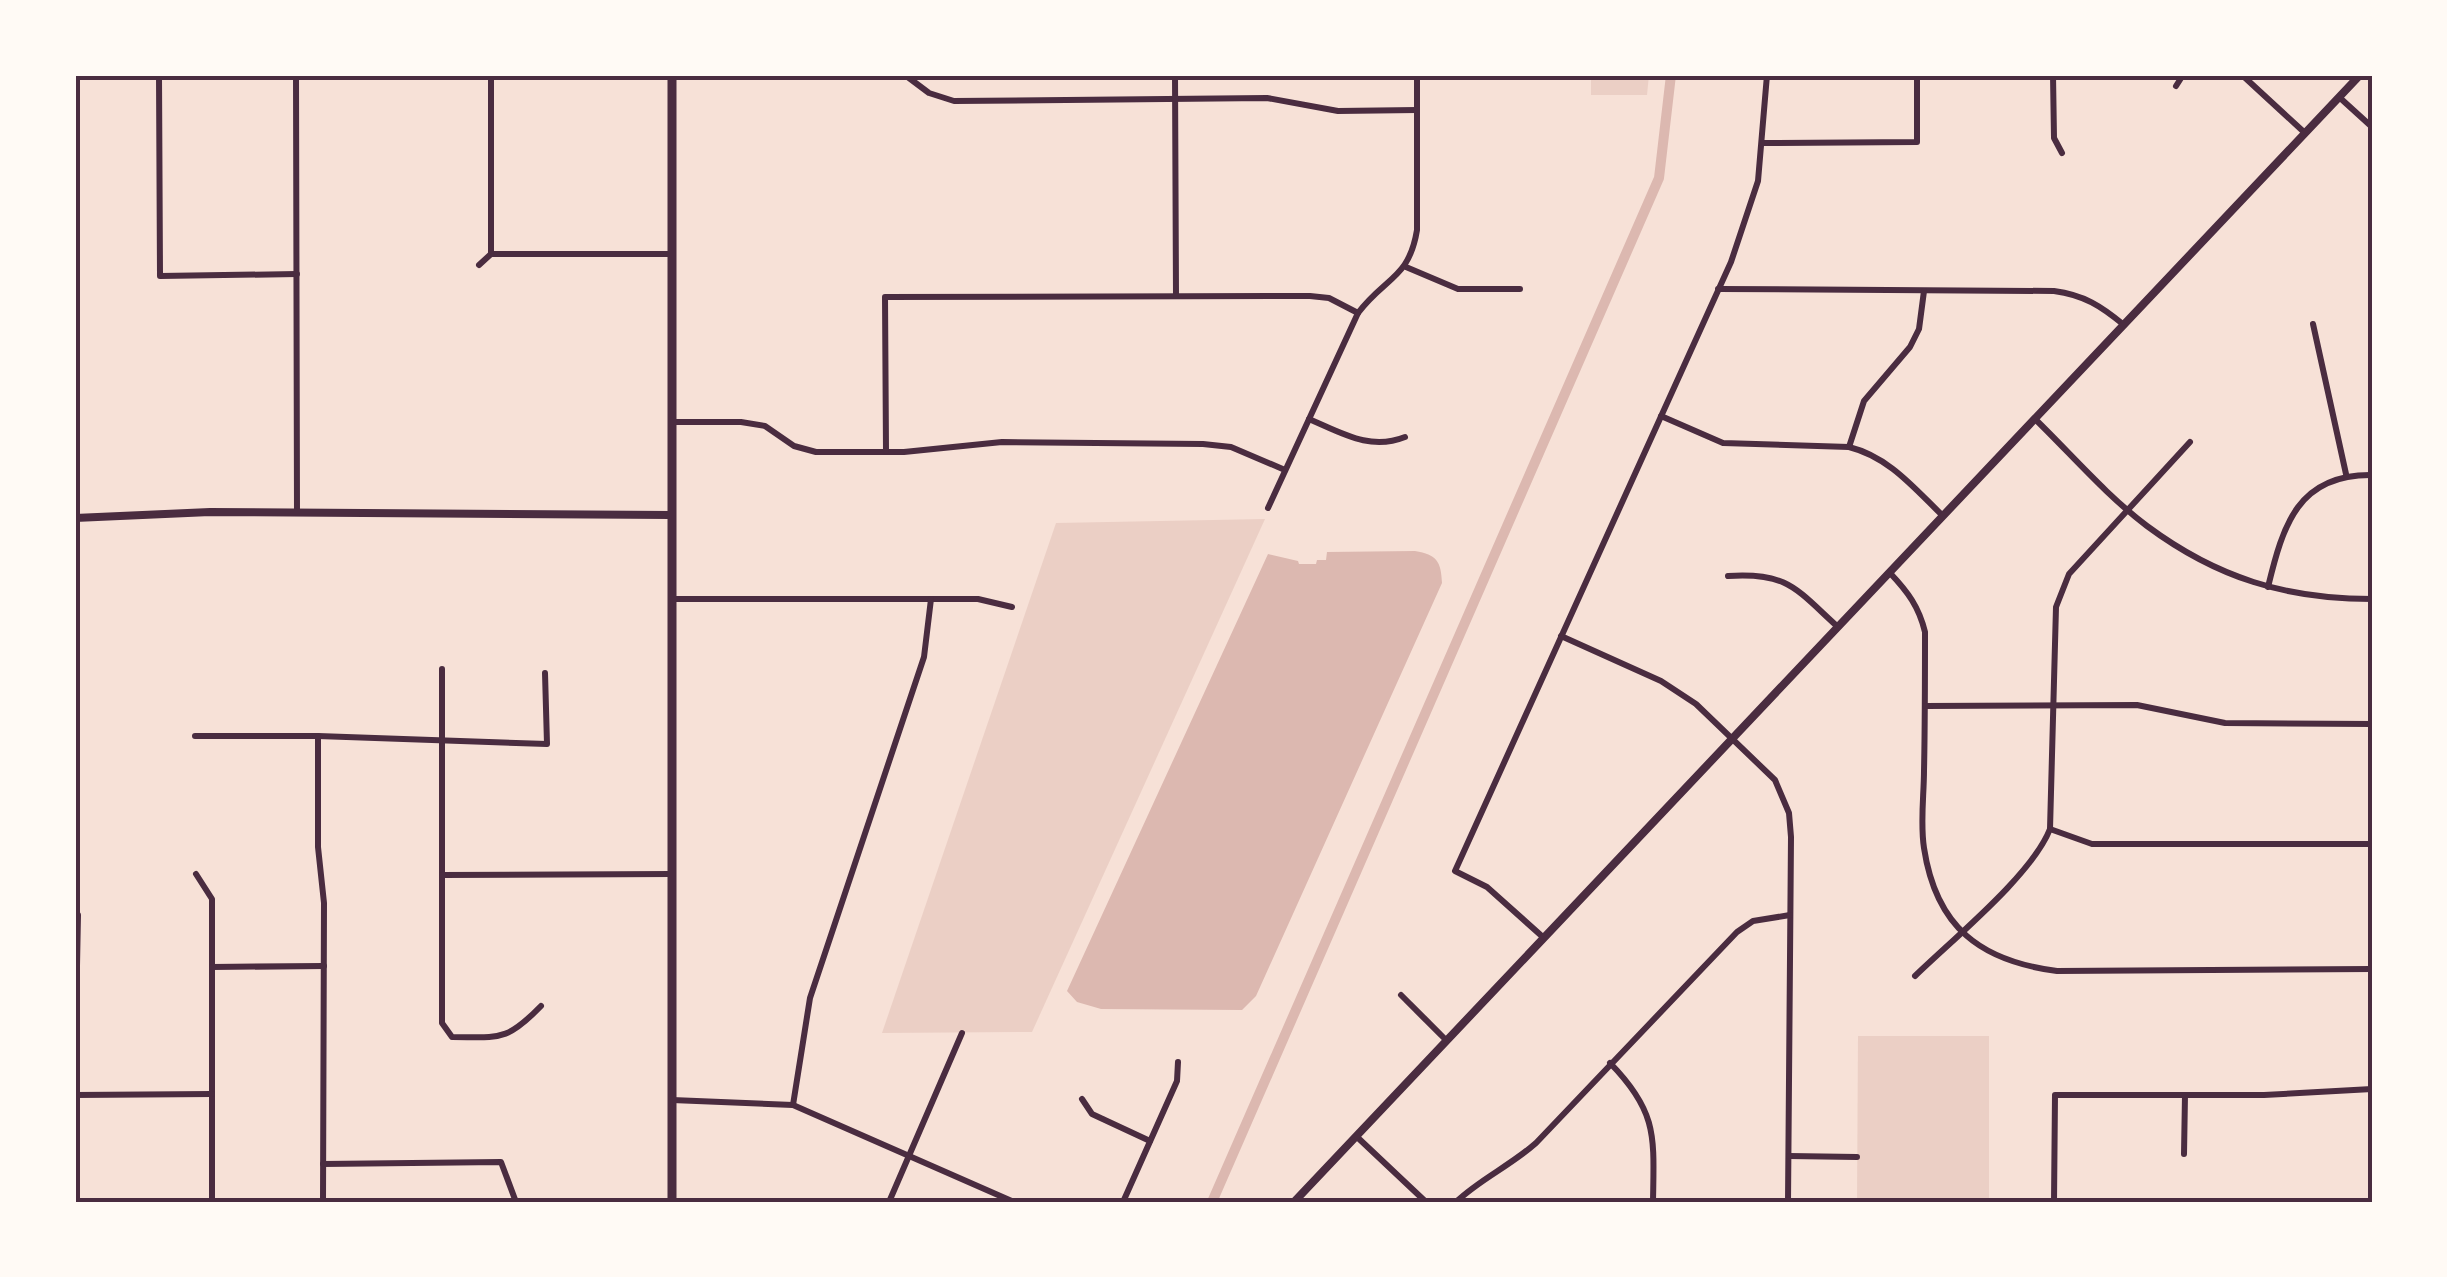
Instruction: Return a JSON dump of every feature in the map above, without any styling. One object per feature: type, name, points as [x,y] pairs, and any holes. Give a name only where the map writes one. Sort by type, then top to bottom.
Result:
[{"type":"main road","points":[[672,75],[672,1202]]},
{"type":"street","points":[[159,75],[160,276],[297,274]]},
{"type":"street","points":[[296,75],[297,512]]},
{"type":"street","points":[[491,75],[491,254]]},
{"type":"street","points":[[905,75],[929,93],[954,101],[1267,98],[1338,111],[1417,110]]},
{"type":"street","points":[[1174,75],[1176,296]]},
{"type":"street","points":[[1268,508],[1358,313],[1373,293],[1406,267],[1417,230],[1417,75]]},
{"type":"street","points":[[1544,938],[1487,887],[1455,870],[1751,209],[1767,75]]},
{"type":"street","points":[[1762,142],[1917,142],[1917,75]]},
{"type":"street","points":[[2054,75],[2054,138],[2062,153]]},
{"type":"street","points":[[2176,86],[2183,75]]},
{"type":"street","points":[[2242,75],[2305,133]]},
{"type":"street","points":[[1294,1202],[2360,75]]},
{"type":"street","points":[[2339,97],[2372,127]]},
{"type":"street","points":[[478,266],[491,254],[673,254]]},
{"type":"street","points":[[1406,267],[1458,289],[1520,289]]},
{"type":"street","points":[[1718,289],[2054,291],[2077,294],[2098,304],[2124,325]]},
{"type":"street","points":[[1848,447],[1864,401],[1898,364],[1914,338],[1924,290]]},
{"type":"street","points":[[886,451],[885,296],[1310,296],[1330,298],[1358,313]]},
{"type":"street","points":[[2313,324],[2346,474]]},
{"type":"street","points":[[1660,416],[1724,443],[1848,447],[1881,458],[1943,516]]},
{"type":"street","points":[[1309,419],[1368,444],[1388,444],[1405,438]]},
{"type":"street","points":[[2035,419],[2145,525],[2186,552],[2240,578],[2295,595],[2372,599]]},
{"type":"street","points":[[672,422],[765,426],[794,446],[816,452],[1002,442],[1203,444],[1231,447],[1285,470]]},
{"type":"street","points":[[1915,976],[2025,869],[2044,845],[2050,829],[2056,607],[2069,574],[2190,442]]},
{"type":"street","points":[[2268,586],[2281,533],[2300,503],[2323,483],[2346,474],[2372,475]]},
{"type":"street","points":[[75,518],[297,512],[671,515]]},
{"type":"street","points":[[1890,573],[1909,592],[1926,632],[1923,844],[1932,885],[1944,912],[1960,932],[1994,956],[2027,967],[2057,970],[2372,969]]},
{"type":"street","points":[[1728,576],[1764,574],[1782,580],[1838,627]]},
{"type":"street","points":[[672,599],[978,600],[1012,607]]},
{"type":"street","points":[[793,1105],[810,998],[924,657],[931,599]]},
{"type":"street","points":[[1561,636],[1661,681],[1696,704],[1760,763],[1784,796],[1791,837],[1788,1202]]},
{"type":"street","points":[[442,669],[442,1024],[452,1037],[504,1037],[520,1028],[541,1006]]},
{"type":"street","points":[[195,736],[547,744],[546,673]]},
{"type":"street","points":[[1926,706],[2136,704],[2225,724],[2372,724]]},
{"type":"street","points":[[318,736],[318,847],[324,903],[323,1202]]},
{"type":"street","points":[[2050,829],[2092,844],[2372,844]]},
{"type":"street","points":[[196,874],[212,899],[212,1202]]},
{"type":"street","points":[[442,875],[672,874]]},
{"type":"street","points":[[75,1067],[78,916]]},
{"type":"street","points":[[1456,1202],[1468,1190],[1512,1165],[1737,932],[1769,916],[1790,916]]},
{"type":"street","points":[[212,967],[324,966]]},
{"type":"street","points":[[1401,995],[1446,1040]]},
{"type":"street","points":[[888,1202],[962,1033]]},
{"type":"street","points":[[1124,1202],[1176,1081],[1178,1062]]},
{"type":"street","points":[[1610,1063],[1635,1088],[1646,1109],[1654,1139],[1653,1202]]},
{"type":"street","points":[[2054,1202],[2055,1094],[2372,1089]]},
{"type":"street","points":[[75,1095],[212,1094]]},
{"type":"street","points":[[2184,1154],[2185,1094]]},
{"type":"street","points":[[1082,1099],[1092,1114],[1150,1140]]},
{"type":"street","points":[[672,1100],[793,1105],[1014,1202]]},
{"type":"street","points":[[1356,1136],[1426,1202]]},
{"type":"street","points":[[1789,1156],[1857,1156]]},
{"type":"street","points":[[324,1164],[501,1162],[516,1202]]},
{"type":"shaded area","points":[[1591,75],[1649,75],[1647,95],[1591,95]]},
{"type":"shaded area","points":[[1265,519],[1032,1032],[882,1033],[1056,523]]},
{"type":"shaded area","points":[[1415,551],[1436,560],[1442,583],[1256,996],[1242,1010],[1101,1009],[1077,1002],[1067,991],[1268,554],[1299,564],[1316,564],[1317,560],[1326,560],[1327,552]]},
{"type":"shaded area","points":[[1858,1036],[1989,1036],[1989,1202],[1857,1202]]},
{"type":"waterway","points":[[1212,1202],[1659,178],[1671,75]]}]
